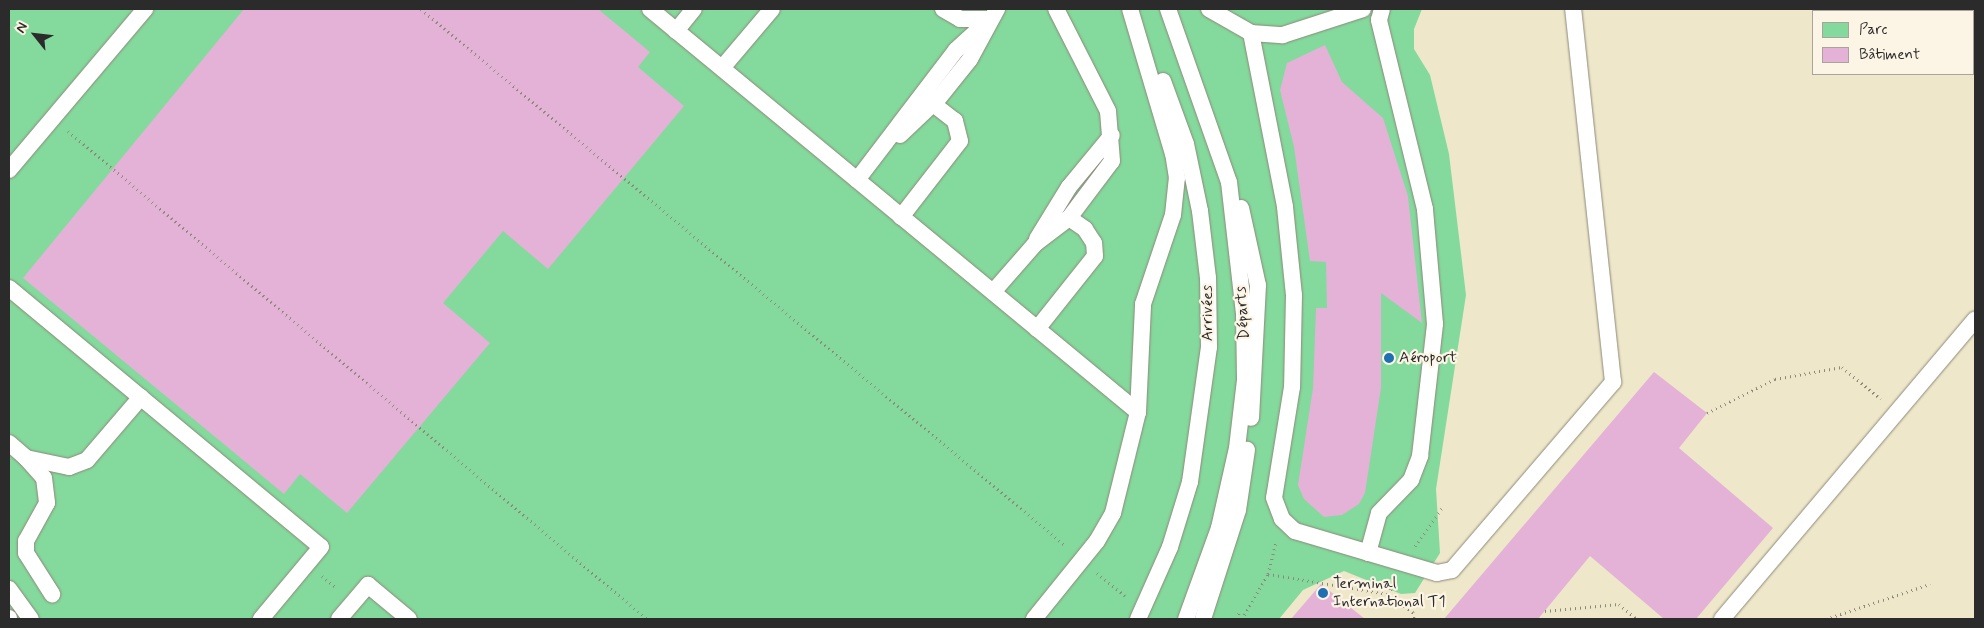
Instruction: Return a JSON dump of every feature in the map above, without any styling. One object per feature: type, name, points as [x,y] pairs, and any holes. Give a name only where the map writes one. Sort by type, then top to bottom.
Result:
[{"type":"lane","points":[[9,170],[145,9]]},
{"type":"lane","points":[[650,9],[1138,412]]},
{"type":"lane","points":[[676,31],[694,9]]},
{"type":"lane","points":[[722,68],[772,9]]},
{"type":"lane","points":[[943,9],[960,18],[994,14]]},
{"type":"lane","points":[[1035,244],[1069,218],[1112,161],[1112,135],[1108,110],[1056,9]]},
{"type":"lane","points":[[1034,619],[1083,560],[1113,513],[1138,412],[1143,304],[1168,235],[1177,178],[1167,128],[1130,9]]},
{"type":"lane","name":"Arrivées","points":[[1130,9],[1155,58],[1186,144],[1208,278],[1204,395],[1190,482],[1141,615]]},
{"type":"lane","name":"Départs","points":[[1168,9],[1229,182],[1244,314],[1245,380],[1237,448],[1219,528],[1186,619]]},
{"type":"lane","points":[[1176,9],[1205,78],[1235,177],[1258,285],[1255,394],[1238,510],[1203,619]]},
{"type":"lane","points":[[1209,9],[1251,33],[1282,35],[1363,9]]},
{"type":"lane","points":[[1368,552],[1379,513],[1411,480],[1420,456],[1435,324],[1425,209],[1379,20],[1382,9]]},
{"type":"lane","points":[[1251,33],[1285,207],[1294,295],[1292,387],[1274,498],[1282,519],[1294,531],[1437,573],[1452,570],[1611,388],[1614,375],[1573,9]]},
{"type":"lane","points":[[857,180],[890,142],[933,104],[970,59],[994,14]]},
{"type":"lane","points":[[890,142],[919,95],[956,50],[994,14]]},
{"type":"lane","points":[[901,217],[960,141],[955,121],[933,104]]},
{"type":"lane","points":[[992,292],[1035,244],[1070,187],[1112,135]]},
{"type":"lane","points":[[1037,329],[1095,256],[1094,243],[1085,229],[1069,218]]},
{"type":"lane","points":[[9,288],[321,547],[261,619]]},
{"type":"lane","points":[[1722,619],[1975,320]]},
{"type":"lane","points":[[26,458],[69,466],[87,460],[141,397]]},
{"type":"lane","points":[[9,443],[44,478],[48,503],[26,541],[26,554],[52,594]]},
{"type":"lane","points":[[339,619],[368,585],[409,619]]},
{"type":"lane","points":[[9,589],[31,619]]},
{"type":"path","points":[[421,9],[1083,560],[1141,615]]},
{"type":"path","points":[[52,117],[646,619]]},
{"type":"path","points":[[1707,413],[1775,380],[1842,367],[1898,413]]},
{"type":"path","points":[[1242,619],[1268,574],[1282,519]]},
{"type":"path","points":[[1268,574],[1388,594],[1413,612],[1414,619]]},
{"type":"path","points":[[1826,619],[1930,584]]},
{"type":"path","points":[[1545,611],[1619,604],[1637,619]]},
{"type":"path","points":[[1238,619],[1239,612]]},
{"type":"green space","points":[[9,9],[1422,9],[1414,29],[1414,49],[1430,75],[1449,154],[1466,295],[1436,489],[1440,553],[1415,593],[1401,594],[1344,571],[1303,590],[1279,619],[9,619]]},
{"type":"building","points":[[244,9],[598,9],[650,52],[638,67],[684,106],[548,269],[503,231],[443,303],[490,343],[347,513],[300,474],[284,494],[23,278]]},
{"type":"building","points":[[1325,45],[1342,82],[1383,118],[1408,196],[1422,323],[1381,293],[1381,388],[1365,493],[1359,504],[1342,515],[1324,517],[1304,499],[1298,485],[1313,388],[1316,308],[1327,308],[1326,262],[1310,261],[1294,147],[1280,90],[1287,63]]},
{"type":"building","points":[[1654,372],[1707,413],[1679,448],[1773,528],[1696,619],[1664,619],[1590,556],[1538,619],[1444,619]]},
{"type":"building","name":"Terminal International T1","points":[[1321,584],[1365,619],[1291,619]]},
{"type":"place","name":"Aéroport","points":[[1389,358]]},
{"type":"place","name":"Terminal International T1","points":[[1323,593]]}]
